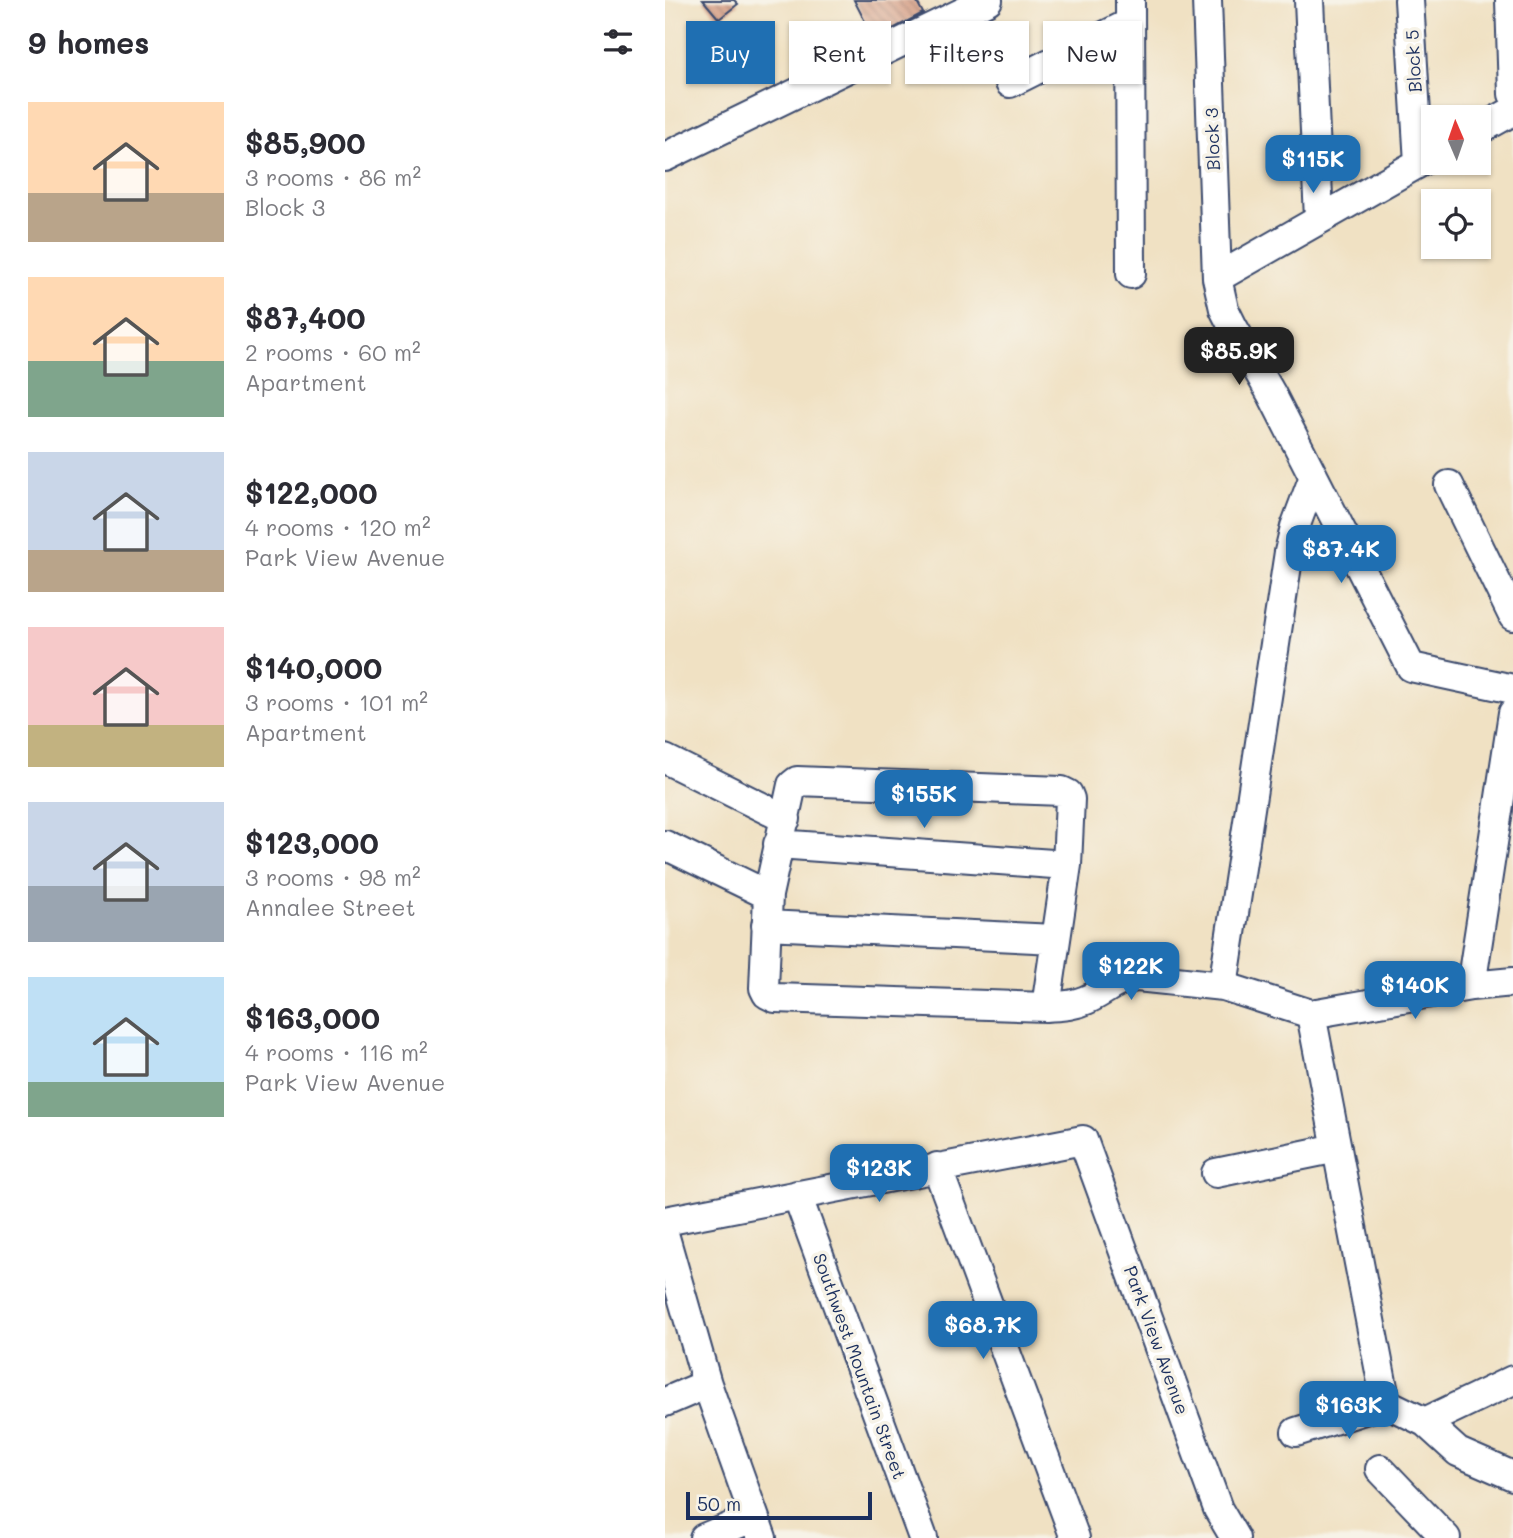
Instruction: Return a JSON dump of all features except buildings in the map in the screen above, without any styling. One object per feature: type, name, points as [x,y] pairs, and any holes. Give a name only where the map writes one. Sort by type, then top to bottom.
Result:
[{"type":"street","points":[[665,157],[988,0]]},
{"type":"street","name":"Block 3","points":[[1207,0],[1217,278],[1228,318],[1272,395],[1411,667],[1513,689]]},
{"type":"street","points":[[1309,0],[1319,219]]},
{"type":"street","name":"Block 5","points":[[1409,0],[1421,112]]},
{"type":"street","points":[[1510,0],[1513,94]]},
{"type":"street","points":[[1029,72],[1130,12]]},
{"type":"street","points":[[1130,12],[1131,274]]},
{"type":"street","points":[[1491,123],[1513,111]]},
{"type":"street","points":[[1217,278],[1421,162]]},
{"type":"street","points":[[1223,986],[1289,552],[1295,527],[1313,479]]},
{"type":"street","points":[[1449,485],[1513,616]]},
{"type":"street","points":[[1471,986],[1513,713]]},
{"type":"street","points":[[665,760],[782,831],[1067,865]]},
{"type":"street","points":[[1046,1007],[1067,865],[1068,794],[1062,791],[797,781],[792,785],[768,895],[764,988],[767,994],[775,998],[1046,1007],[1069,1006],[1086,1000],[1123,978],[1137,977],[1223,986],[1311,1014],[1471,986],[1513,982]]},
{"type":"street","points":[[665,845],[768,895]]},
{"type":"street","points":[[766,925],[1055,939]]},
{"type":"street","points":[[1311,1014],[1386,1403]]},
{"type":"street","name":"Park View Avenue","points":[[937,1167],[1083,1140],[1218,1509],[1235,1538]]},
{"type":"street","points":[[1216,1173],[1337,1149]]},
{"type":"street","points":[[665,1221],[937,1167],[1075,1538]]},
{"type":"street","name":"Southwest Mountain Street","points":[[797,1195],[923,1538]]},
{"type":"street","points":[[665,1237],[707,1384],[758,1527],[704,1538]]},
{"type":"street","points":[[1425,1422],[1513,1380]]},
{"type":"street","points":[[665,1402],[707,1384]]},
{"type":"street","points":[[1296,1432],[1386,1403],[1425,1422],[1458,1452],[1513,1476]]},
{"type":"street","points":[[1380,1469],[1446,1538]]}]
